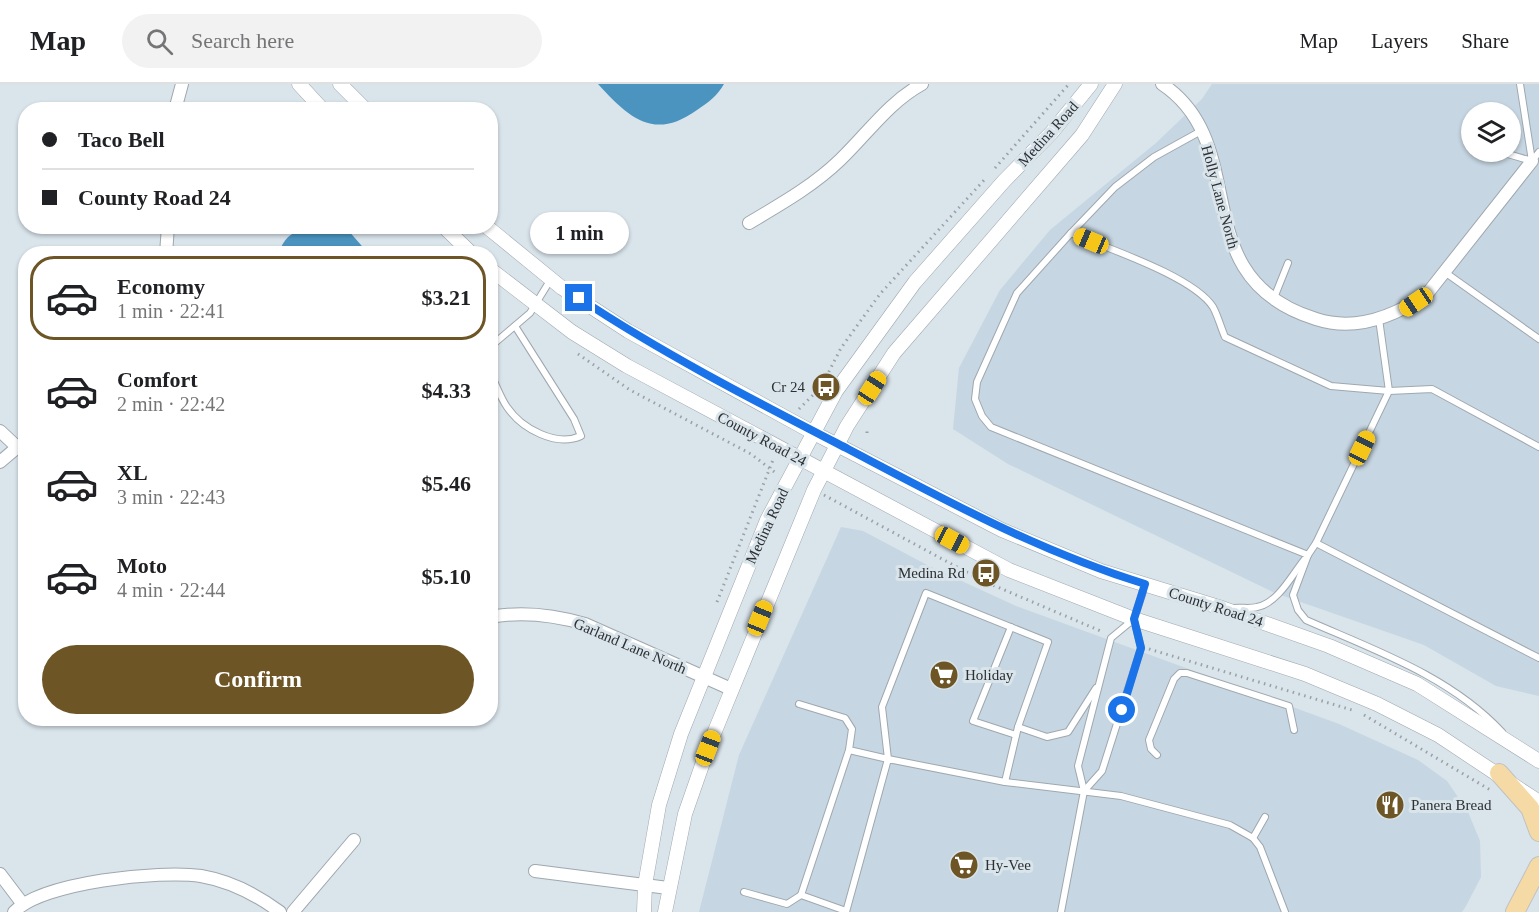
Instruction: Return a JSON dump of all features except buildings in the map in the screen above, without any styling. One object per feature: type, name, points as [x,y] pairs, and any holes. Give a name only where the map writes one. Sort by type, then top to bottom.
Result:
[{"type":"main road","points":[[1499,773],[1530,808],[1539,832]]},
{"type":"main road","points":[[1515,912],[1539,866]]},
{"type":"street","points":[[177,102],[182,84]]},
{"type":"street","points":[[299,84],[316,102]]},
{"type":"street","points":[[340,84],[358,102]]},
{"type":"street","points":[[749,224],[813,184],[841,159],[884,111],[922,84]]},
{"type":"street","name":"Medina Road","points":[[644,912],[645,885],[659,805],[702,677],[767,520],[836,392],[915,282],[1004,181],[1059,124],[1091,84]]},
{"type":"street","name":"Medina Road","points":[[665,912],[668,888],[685,814],[731,689],[783,561],[838,444],[894,353],[1082,135],[1115,84]]},
{"type":"street","name":"Holly Lane North","points":[[1162,84],[1172,91],[1185,106],[1201,131],[1218,181],[1227,233],[1237,258],[1253,281],[1274,300],[1298,314],[1324,322],[1352,323],[1379,320],[1405,309],[1427,294],[1537,157]]},
{"type":"street","points":[[451,234],[463,246]]},
{"type":"street","name":"County Road 24","points":[[496,234],[551,279],[628,331],[814,433],[1002,530],[1101,570],[1222,608],[1329,646],[1417,684],[1539,761]]},
{"type":"street","name":"County Road 24","points":[[498,276],[535,306],[627,366],[1009,570],[1134,619],[1326,683],[1438,735],[1499,773],[1539,802]]},
{"type":"street","points":[[0,430],[18,441]]},
{"type":"street","points":[[0,462],[18,446]]},
{"type":"street","name":"Garland Lane North","points":[[498,616],[525,614],[561,618],[585,624],[731,689]]},
{"type":"street","points":[[292,912],[354,840]]},
{"type":"street","points":[[535,872],[668,888]]},
{"type":"street","points":[[0,874],[18,908],[65,889],[139,876],[170,874],[202,876],[233,885],[261,898],[280,912]]},
{"type":"lane","points":[[1520,84],[1537,157],[1521,155]]},
{"type":"lane","points":[[1201,131],[1154,157],[1115,187],[1017,293],[977,382],[975,399],[982,416],[991,427],[1308,555]]},
{"type":"lane","points":[[1071,233],[1150,266],[1196,290],[1212,307],[1226,337],[1331,386],[1389,391],[1432,389],[1539,447]]},
{"type":"lane","points":[[1274,300],[1288,263]]},
{"type":"lane","points":[[1446,273],[1539,339]]},
{"type":"lane","points":[[498,341],[535,306],[551,279]]},
{"type":"lane","points":[[1222,608],[1258,607],[1269,601],[1281,591],[1316,543],[1389,391],[1379,320]]},
{"type":"lane","points":[[498,389],[507,408],[524,425],[549,438],[568,441],[581,436],[574,419],[515,327]]},
{"type":"lane","points":[[1316,543],[1539,658]]},
{"type":"lane","points":[[1308,555],[1293,595],[1306,620],[1390,657],[1447,687],[1484,712],[1515,745]]},
{"type":"lane","points":[[1084,790],[1102,771],[1141,646],[1134,619],[1145,584]]},
{"type":"lane","points":[[801,895],[846,911],[888,759],[882,707],[926,593],[1048,642],[1018,727],[1005,782]]},
{"type":"lane","points":[[1061,912],[1084,790],[1078,766],[1113,635],[1134,619]]},
{"type":"lane","points":[[1011,627],[974,721],[1016,735]]},
{"type":"lane","points":[[1157,755],[1151,749],[1149,740],[1174,679],[1180,673],[1187,672],[1289,706],[1294,730]]},
{"type":"lane","points":[[1018,727],[1047,737],[1068,732],[1100,682]]},
{"type":"lane","points":[[744,892],[787,904],[801,895],[849,750],[852,729],[845,718],[799,704]]},
{"type":"lane","points":[[849,750],[1005,782],[1121,796],[1230,825],[1253,838],[1265,860],[1284,912]]},
{"type":"lane","points":[[1253,838],[1265,817]]},
{"type":"path","points":[[838,500],[981,580],[1113,635]]},
{"type":"path","points":[[1141,646],[1360,713],[1481,783],[1496,795]]},
{"type":"shaded area","points":[[1212,84],[1539,84],[1539,696],[1496,686],[1424,645],[1275,593],[1008,464],[953,429],[959,368],[1000,290],[1050,230],[1156,143],[1202,99]]},
{"type":"shaded area","points":[[841,527],[863,531],[929,566],[1016,606],[1339,724],[1418,760],[1447,781],[1468,812],[1480,841],[1481,877],[1466,906],[1462,912],[699,912],[739,755]]},
{"type":"water","points":[[598,84],[724,84],[709,101],[682,119],[668,124],[655,124],[643,121],[620,107]]},
{"type":"water","points":[[351,234],[362,246],[282,246],[291,235]]},
{"type":"place","name":"Cr 24","points":[[826,387]]},
{"type":"place","name":"Medina Rd","points":[[986,573]]},
{"type":"place","name":"Holiday","points":[[944,675]]},
{"type":"place","name":"Panera Bread","points":[[1390,805]]},
{"type":"place","name":"Hy-Vee","points":[[964,865]]},
{"type":"route","points":[[579,298],[628,331],[814,433],[1002,530],[1101,570],[1145,584],[1134,619],[1141,648],[1122,710]]}]
